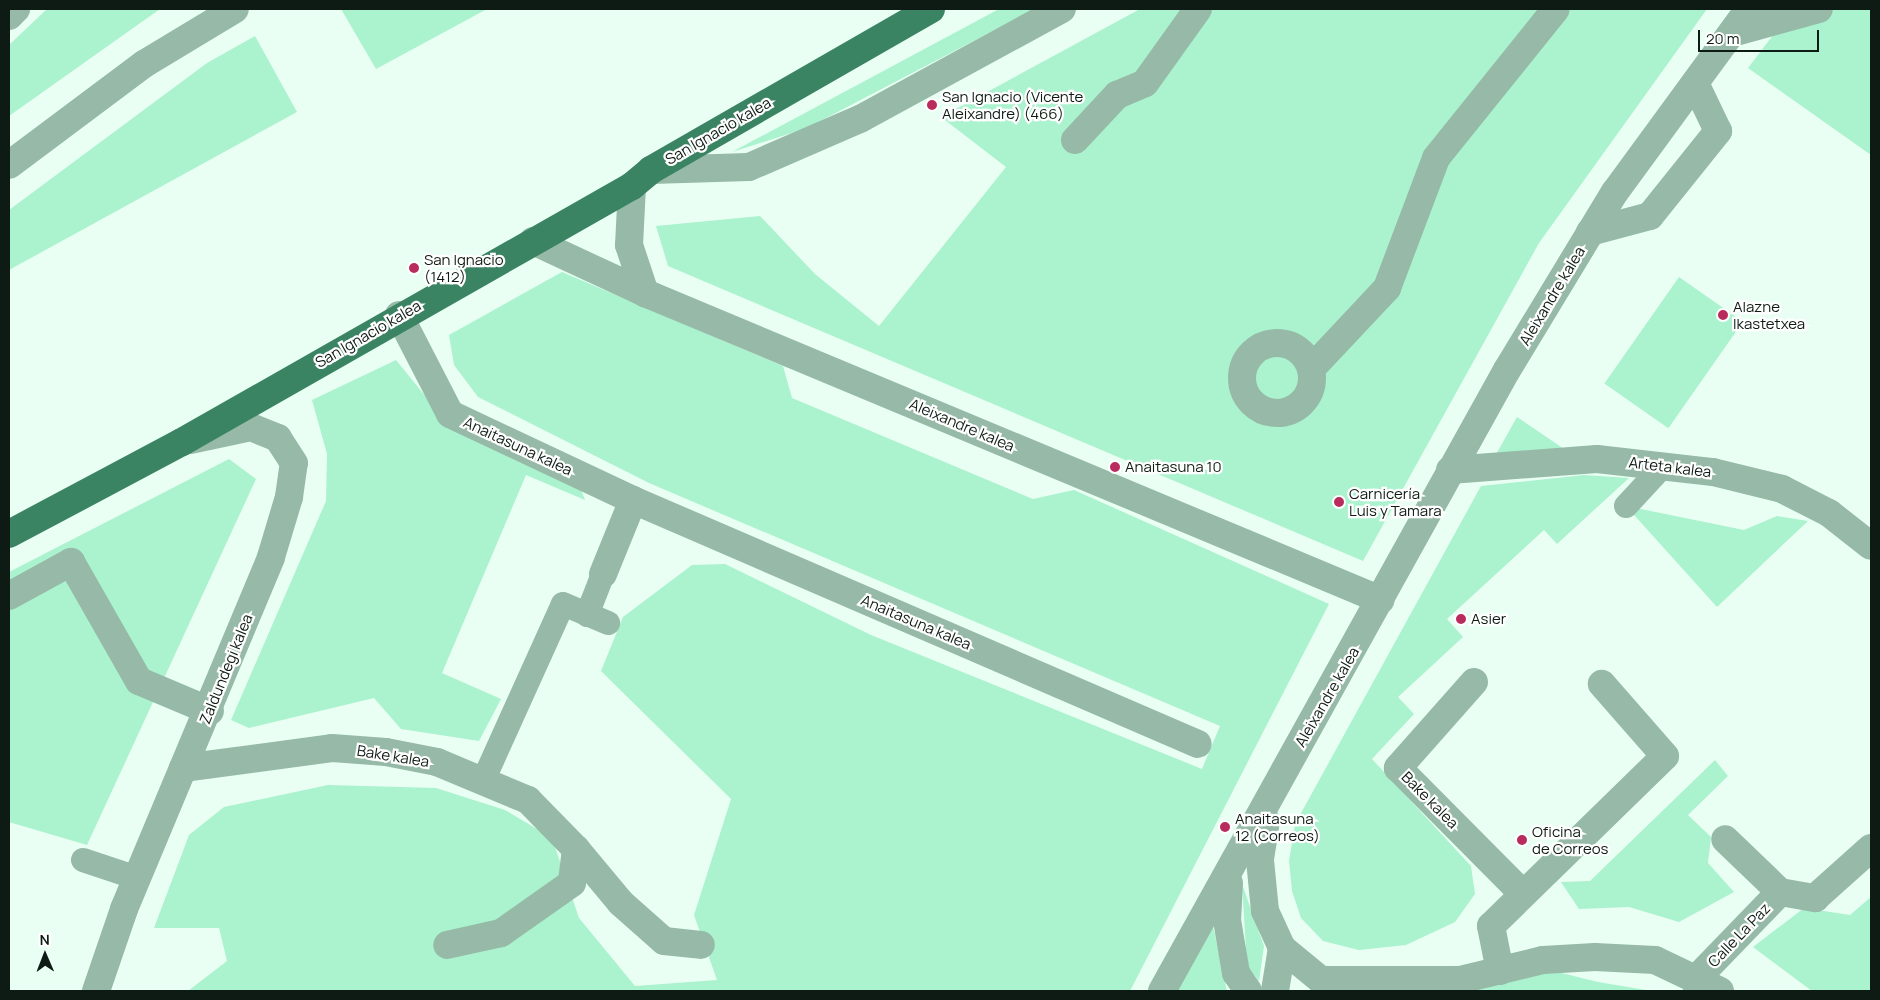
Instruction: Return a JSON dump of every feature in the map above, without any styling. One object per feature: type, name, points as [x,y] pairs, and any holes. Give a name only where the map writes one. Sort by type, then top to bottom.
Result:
[{"type":"main road","name":"San Ignacio kalea","points":[[9,534],[182,442],[399,315],[533,241],[931,9]]},
{"type":"street","points":[[9,16],[16,9]]},
{"type":"street","points":[[9,165],[144,64],[235,9]]},
{"type":"street","points":[[645,293],[629,244],[641,178],[749,167],[860,119],[1062,9]]},
{"type":"street","points":[[1075,140],[1117,96],[1145,83],[1198,9]]},
{"type":"street","points":[[1311,369],[1387,288],[1436,158],[1556,9]]},
{"type":"street","name":"Aleixandre kalea","points":[[1162,991],[1230,876],[1271,792],[1380,600],[1450,470],[1590,232],[1749,9]]},
{"type":"street","points":[[1732,33],[1819,9]]},
{"type":"street","points":[[1590,232],[1650,216],[1718,131],[1695,83]]},
{"type":"street","name":"Aleixandre kalea","points":[[533,241],[645,293],[1380,600]]},
{"type":"street","name":"Anaitasuna kalea","points":[[399,315],[450,414],[633,500],[1198,744]]},
{"type":"street","name":"Zaldundegi kalea","points":[[96,991],[137,878],[183,768],[210,711],[271,557],[294,463],[278,438],[251,427],[182,442]]},
{"type":"street","name":"Arteta kalea","points":[[1450,470],[1597,459],[1713,472],[1782,489],[1829,513],[1871,546]]},
{"type":"street","points":[[1626,506],[1663,466]]},
{"type":"street","points":[[483,781],[563,604],[598,619],[603,574],[633,500]]},
{"type":"street","points":[[9,596],[71,562],[139,681],[210,711]]},
{"type":"street","name":"Bake kalea","points":[[1474,682],[1398,768],[1521,892]]},
{"type":"street","points":[[1500,971],[1491,926],[1521,892],[1665,756],[1602,684]]},
{"type":"street","name":"Bake kalea","points":[[183,768],[332,748],[386,752],[437,762],[528,800],[576,849],[621,902],[664,942],[700,945]]},
{"type":"street","name":"Aleixandre kalea","points":[[1271,792],[1260,860],[1265,911],[1282,948],[1321,980],[1461,980]]},
{"type":"street","name":"Calle La Paz","points":[[1725,839],[1780,892],[1815,898],[1871,848]]},
{"type":"street","points":[[448,945],[501,933],[572,882],[576,849]]},
{"type":"street","points":[[83,860],[137,878]]},
{"type":"street","name":"Aleixandre kalea","points":[[1230,876],[1227,920],[1236,973],[1248,991]]},
{"type":"street","name":"Calle La Paz","points":[[1705,987],[1780,892]]},
{"type":"street","points":[[1274,991],[1282,948]]},
{"type":"street","points":[[1410,991],[1543,960],[1595,957],[1655,960],[1705,987]]},
{"type":"green space","points":[[47,9],[160,9],[9,116],[9,45]]},
{"type":"green space","points":[[341,9],[487,9],[376,69]]},
{"type":"green space","points":[[999,9],[1035,9],[807,128],[732,152]]},
{"type":"green space","points":[[1140,9],[1707,9],[1539,243],[1363,561],[668,266],[656,226],[760,216],[815,274],[879,326],[1006,167],[941,117]]},
{"type":"green space","points":[[1793,9],[1871,9],[1871,155],[1748,68]]},
{"type":"green space","points":[[255,36],[297,112],[9,270],[9,210],[207,63]]},
{"type":"green space","points":[[562,272],[783,366],[792,398],[1033,499],[1074,490],[1329,604],[1130,991],[188,991],[227,961],[219,928],[154,928],[189,835],[224,807],[328,785],[436,788],[505,810],[552,838],[579,918],[635,986],[717,980],[694,915],[731,799],[601,671],[623,617],[692,565],[725,564],[871,635],[1202,769],[1220,726],[649,483],[478,397],[454,365],[449,335]]},
{"type":"green space","points":[[1679,277],[1743,322],[1668,428],[1604,383]]},
{"type":"green space","points":[[396,360],[444,419],[577,479],[585,500],[526,475],[442,673],[501,699],[479,741],[401,729],[374,698],[249,728],[231,720],[326,501],[327,454],[312,400]]},
{"type":"green space","points":[[1517,417],[1567,451],[1494,458]]},
{"type":"green space","points":[[229,459],[256,479],[87,845],[9,822],[9,572]]},
{"type":"green space","points":[[1584,475],[1629,478],[1557,544],[1544,530],[1447,619],[1463,637],[1398,697],[1414,714],[1372,759],[1471,866],[1475,894],[1455,922],[1406,945],[1359,950],[1323,941],[1301,918],[1292,891],[1289,861],[1295,824],[1481,486]]},
{"type":"green space","points":[[1626,506],[1744,530],[1777,516],[1808,521],[1717,607]]},
{"type":"green space","points":[[1715,760],[1728,776],[1688,815],[1711,837],[1708,863],[1734,892],[1679,922],[1629,907],[1579,909],[1561,882],[1590,881]]},
{"type":"green space","points":[[1242,884],[1264,946],[1259,981],[1247,965]]},
{"type":"green space","points":[[1871,897],[1871,991],[1812,991],[1753,947],[1804,908],[1850,915]]},
{"type":"green space","points":[[1213,926],[1227,991],[1176,991]]},
{"type":"green space","points":[[1525,964],[1598,982],[1652,991],[1412,991]]},
{"type":"place","name":"San Ignacio (Vicente Aleixandre) (466)","points":[[932,105]]},
{"type":"place","name":"San Ignacio (1412)","points":[[414,268]]},
{"type":"place","name":"Alazne Ikastetxea","points":[[1723,315]]},
{"type":"place","name":"Anaitasuna 10","points":[[1115,467]]},
{"type":"place","name":"Carnicería Luis y Tamara","points":[[1339,502]]},
{"type":"place","name":"Asier","points":[[1461,619]]},
{"type":"place","name":"Anaitasuna 12 (Correos)","points":[[1225,827]]},
{"type":"place","name":"Oficina de Correos","points":[[1522,840]]}]
